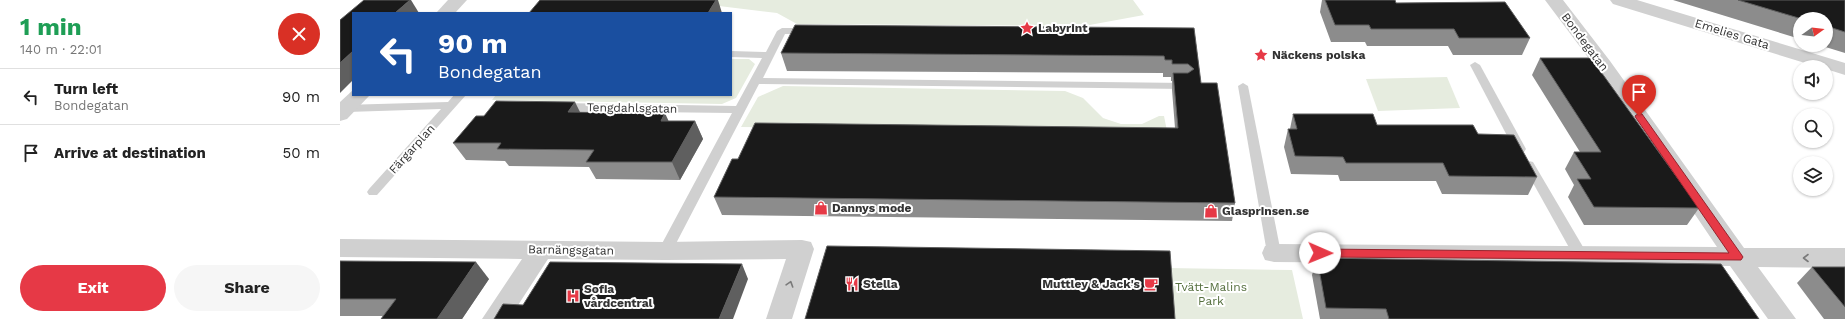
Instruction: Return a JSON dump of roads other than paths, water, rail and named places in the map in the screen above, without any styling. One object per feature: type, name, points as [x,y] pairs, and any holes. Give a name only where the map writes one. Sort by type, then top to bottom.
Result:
[{"type":"street","points":[[446,12],[458,0]]},
{"type":"street","name":"Bondegatan","points":[[1554,0],[1603,65],[1783,319]]},
{"type":"street","name":"Emelies Gata","points":[[1619,0],[1845,69]]},
{"type":"street","name":"Barnängsgatan","points":[[340,248],[665,251],[802,249],[779,319]]},
{"type":"street","points":[[495,319],[542,249]]},
{"type":"street","points":[[1274,253],[1845,258]]},
{"type":"lane","points":[[665,251],[782,31],[821,31]]},
{"type":"lane","points":[[732,54],[769,55]]},
{"type":"lane","points":[[1475,65],[1504,120],[1581,256]]},
{"type":"lane","points":[[755,80],[1186,86]]},
{"type":"lane","points":[[1243,86],[1274,253]]},
{"type":"lane","name":"Färgarplan","points":[[373,192],[459,96]]},
{"type":"lane","name":"Färgarplan","points":[[349,106],[450,105]]},
{"type":"lane","name":"Tengdahlsgatan","points":[[553,107],[739,110]]},
{"type":"place","name":"Labyrint","points":[[1027,28]]},
{"type":"place","name":"Näckens polska","points":[[1261,55]]},
{"type":"place","name":"Dannys mode","points":[[821,208]]},
{"type":"place","name":"Glasprinsen.se","points":[[1211,211]]},
{"type":"place","name":"Stella","points":[[852,284]]},
{"type":"place","name":"Muttley & Jack's","points":[[1151,284]]},
{"type":"place","name":"Sofia vårdcentral","points":[[573,296]]},
{"type":"park label","name":"Tvätt-Malins Park","points":[[1211,294]]}]
